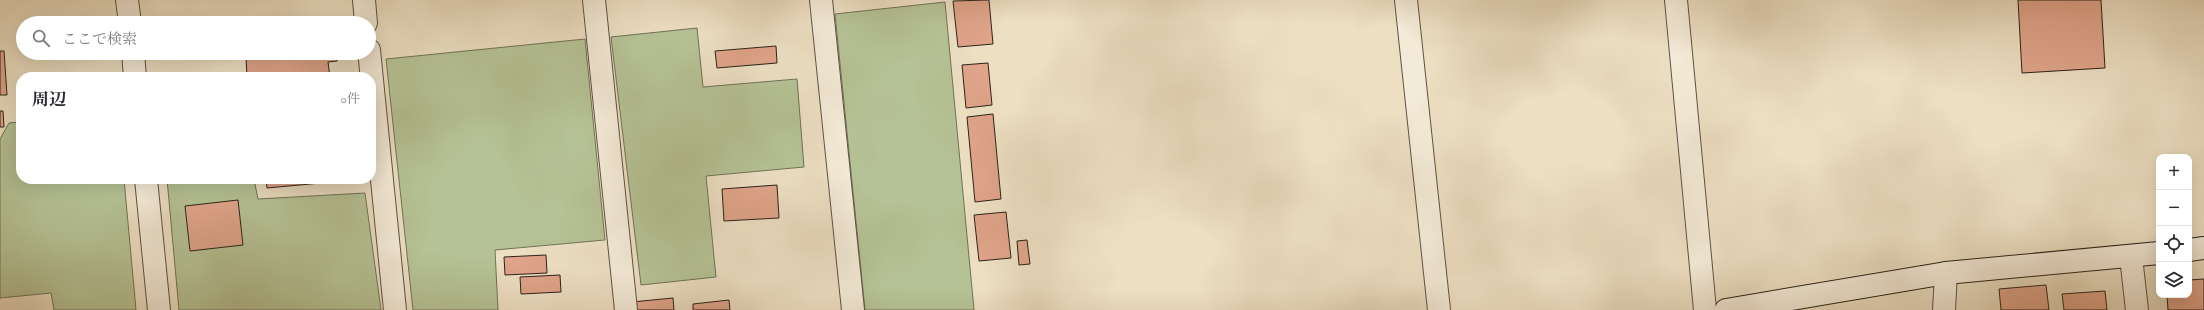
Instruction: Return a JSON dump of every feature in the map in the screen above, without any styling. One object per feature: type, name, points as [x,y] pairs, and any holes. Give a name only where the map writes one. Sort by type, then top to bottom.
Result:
[{"type":"street","points":[[127,0],[129,16]]},
{"type":"street","points":[[364,0],[365,16]]},
{"type":"street","points":[[594,0],[626,310]]},
{"type":"street","points":[[821,0],[853,310]]},
{"type":"street","points":[[1406,0],[1439,310]]},
{"type":"street","points":[[1676,0],[1705,310]]},
{"type":"street","points":[[134,60],[135,72]]},
{"type":"street","points":[[370,60],[371,72]]},
{"type":"street","points":[[376,120],[395,310]]},
{"type":"street","points":[[146,184],[159,310]]},
{"type":"street","points":[[2192,250],[2204,248]]},
{"type":"street","points":[[1726,310],[1946,273],[2131,257],[2156,253]]},
{"type":"street","points":[[2131,257],[2137,310]]},
{"type":"street","points":[[1944,310],[1946,273]]},
{"type":"green space","points":[[945,2],[974,310],[865,310],[835,14]]},
{"type":"green space","points":[[697,28],[703,87],[797,79],[804,167],[706,176],[716,277],[641,285],[611,37]]},
{"type":"green space","points":[[585,39],[605,240],[495,250],[498,310],[413,310],[386,59]]},
{"type":"green space","points":[[16,122],[16,184],[124,184],[136,310],[54,310],[51,293],[0,298],[0,139],[9,123]]},
{"type":"green space","points":[[167,184],[255,184],[258,199],[365,193],[381,310],[179,310]]},
{"type":"building","points":[[989,0],[993,44],[958,47],[953,1]]},
{"type":"building","points":[[2018,0],[2101,0],[2105,68],[2022,73]]},
{"type":"building","points":[[776,46],[777,63],[717,68],[715,51]]},
{"type":"building","points":[[0,51],[4,51],[7,95],[0,95]]},
{"type":"building","points":[[246,60],[337,60],[328,62],[329,72],[247,72]]},
{"type":"building","points":[[988,63],[992,105],[966,108],[962,65]]},
{"type":"building","points":[[0,111],[3,111],[4,127],[0,127]]},
{"type":"building","points":[[993,114],[1001,199],[975,202],[967,117]]},
{"type":"building","points":[[267,184],[310,184],[267,188]]},
{"type":"building","points":[[777,185],[779,218],[724,221],[722,189]]},
{"type":"building","points":[[238,200],[243,245],[190,251],[185,206]]},
{"type":"building","points":[[1006,212],[1011,258],[979,261],[974,215]]},
{"type":"building","points":[[1027,240],[1030,264],[1019,265],[1017,241]]},
{"type":"building","points":[[546,255],[547,273],[505,275],[504,257]]},
{"type":"building","points":[[560,275],[561,292],[521,294],[520,277]]},
{"type":"building","points":[[2204,279],[2204,310],[2168,310],[2167,298],[2192,298],[2192,280]]},
{"type":"building","points":[[2046,285],[2049,310],[2001,310],[1999,289]]},
{"type":"building","points":[[2105,291],[2107,310],[2064,310],[2062,294]]},
{"type":"building","points":[[673,298],[674,310],[633,310],[632,302]]},
{"type":"building","points":[[729,300],[730,310],[693,310],[693,304]]}]
